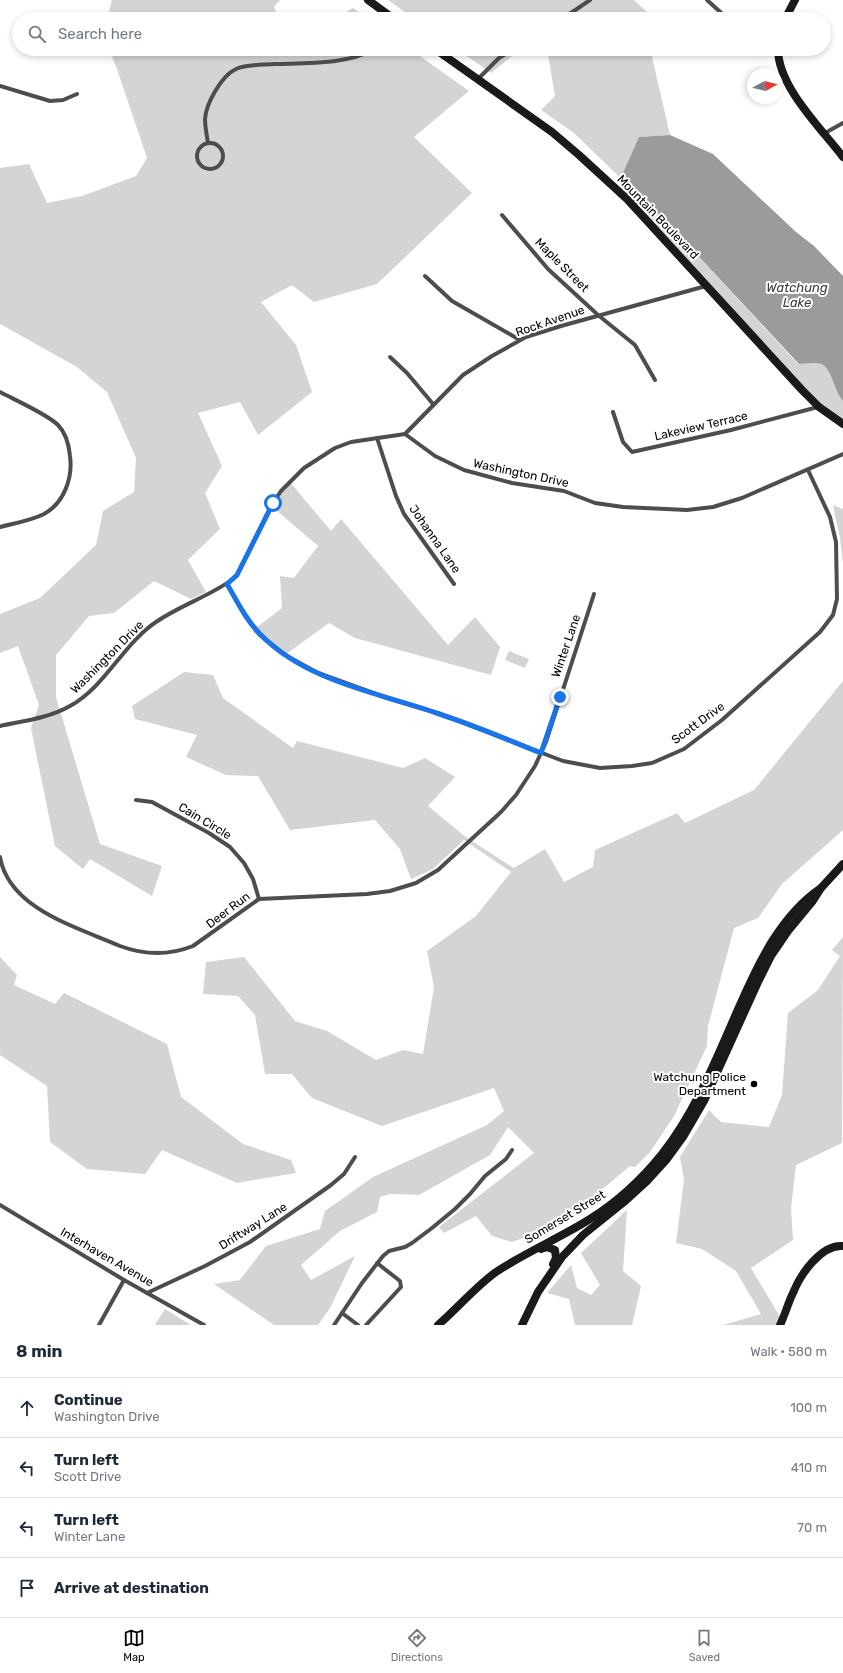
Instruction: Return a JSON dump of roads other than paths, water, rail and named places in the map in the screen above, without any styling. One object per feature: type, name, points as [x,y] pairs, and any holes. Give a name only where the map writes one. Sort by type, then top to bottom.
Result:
[{"type":"main road","points":[[368,0],[384,12]]},
{"type":"main road","points":[[789,12],[795,0]]},
{"type":"main road","name":"Mountain Boulevard","points":[[444,56],[552,132],[627,199],[819,407],[843,424]]},
{"type":"main road","points":[[779,56],[787,81],[802,105],[843,157]]},
{"type":"main road","name":"Somerset Street","points":[[538,1292],[562,1257],[583,1235],[624,1202],[647,1181],[679,1142],[704,1101],[764,969],[788,931],[812,902],[821,888],[843,864]]},
{"type":"main road","name":"Somerset Street","points":[[438,1325],[485,1280],[506,1266],[603,1210],[633,1185],[662,1155],[683,1125],[696,1101],[747,989],[766,952],[798,907],[807,897],[821,888]]},
{"type":"main road","points":[[780,1325],[793,1291],[810,1264],[816,1257],[830,1248],[843,1246]]},
{"type":"main road","points":[[522,1325],[556,1258],[556,1252],[552,1248],[547,1247],[524,1256]]},
{"type":"street","points":[[572,12],[590,0]]},
{"type":"street","points":[[707,0],[720,12]]},
{"type":"street","points":[[208,144],[206,112],[216,90],[226,75],[235,69],[261,65],[340,61],[361,56]]},
{"type":"street","points":[[477,80],[502,56]]},
{"type":"street","points":[[0,86],[50,101],[64,100],[77,94]]},
{"type":"street","points":[[825,133],[843,123]]},
{"type":"street","points":[[208,144],[215,144],[220,149],[222,154],[220,164],[212,169],[204,168],[198,160],[198,150],[204,145],[208,144]]},
{"type":"street","name":"Maple Street","points":[[502,215],[548,269],[598,315],[639,349],[655,380]]},
{"type":"street","points":[[425,276],[452,301],[520,340]]},
{"type":"street","name":"Rock Avenue","points":[[405,434],[433,404],[463,376],[492,356],[520,340],[598,315],[706,286]]},
{"type":"street","points":[[390,357],[407,373],[433,404]]},
{"type":"street","points":[[0,392],[58,425],[65,436],[71,464],[70,478],[65,491],[51,508],[31,519],[0,527]]},
{"type":"street","name":"Lakeview Terrace","points":[[613,412],[623,442],[632,452],[731,430],[819,407]]},
{"type":"street","name":"Washington Drive","points":[[0,726],[53,714],[70,706],[98,682],[127,649],[156,622],[227,584],[237,575],[273,503],[290,480],[304,468],[335,448],[351,442],[405,434],[435,456],[464,470],[512,483],[564,491],[595,503],[622,507],[687,510],[712,507],[742,498],[843,454]]},
{"type":"street","name":"Johanna Lane","points":[[377,438],[396,496],[404,514],[454,584]]},
{"type":"street","name":"Scott Drive","points":[[227,584],[246,617],[260,635],[286,655],[340,682],[441,714],[562,761],[600,768],[632,766],[652,762],[684,749],[722,720],[820,632],[833,615],[837,599],[836,542],[830,517],[808,470]]},
{"type":"street","name":"Winter Lane","points":[[486,825],[516,795],[541,753],[594,594]]},
{"type":"street","name":"Cain Circle","points":[[136,800],[152,802],[230,847],[246,867],[253,879],[259,899]]},
{"type":"street","name":"Deer Run","points":[[0,857],[2,868],[7,878],[22,897],[40,911],[120,946],[152,954],[183,950],[193,946],[259,899],[367,894],[402,888],[416,883],[438,870],[486,825]]},
{"type":"street","points":[[334,1325],[383,1256],[412,1243],[455,1209],[485,1176],[506,1159],[512,1150]]},
{"type":"street","name":"Driftway Lane","points":[[147,1292],[204,1266],[250,1242],[331,1185],[344,1174],[355,1157]]},
{"type":"street","name":"Interhaven Avenue","points":[[0,1205],[124,1280],[204,1325]]},
{"type":"street","points":[[366,1325],[401,1287],[400,1281],[377,1263]]},
{"type":"street","points":[[99,1325],[124,1280]]},
{"type":"street","points":[[342,1313],[358,1325]]},
{"type":"water","name":"Watchung Lake","points":[[670,135],[713,154],[796,232],[814,246],[843,276],[843,401],[837,392],[825,366],[816,363],[799,364],[677,233],[635,192],[623,173],[639,137]]},
{"type":"place","name":"Watchung Police Department","points":[[754,1084]]}]
